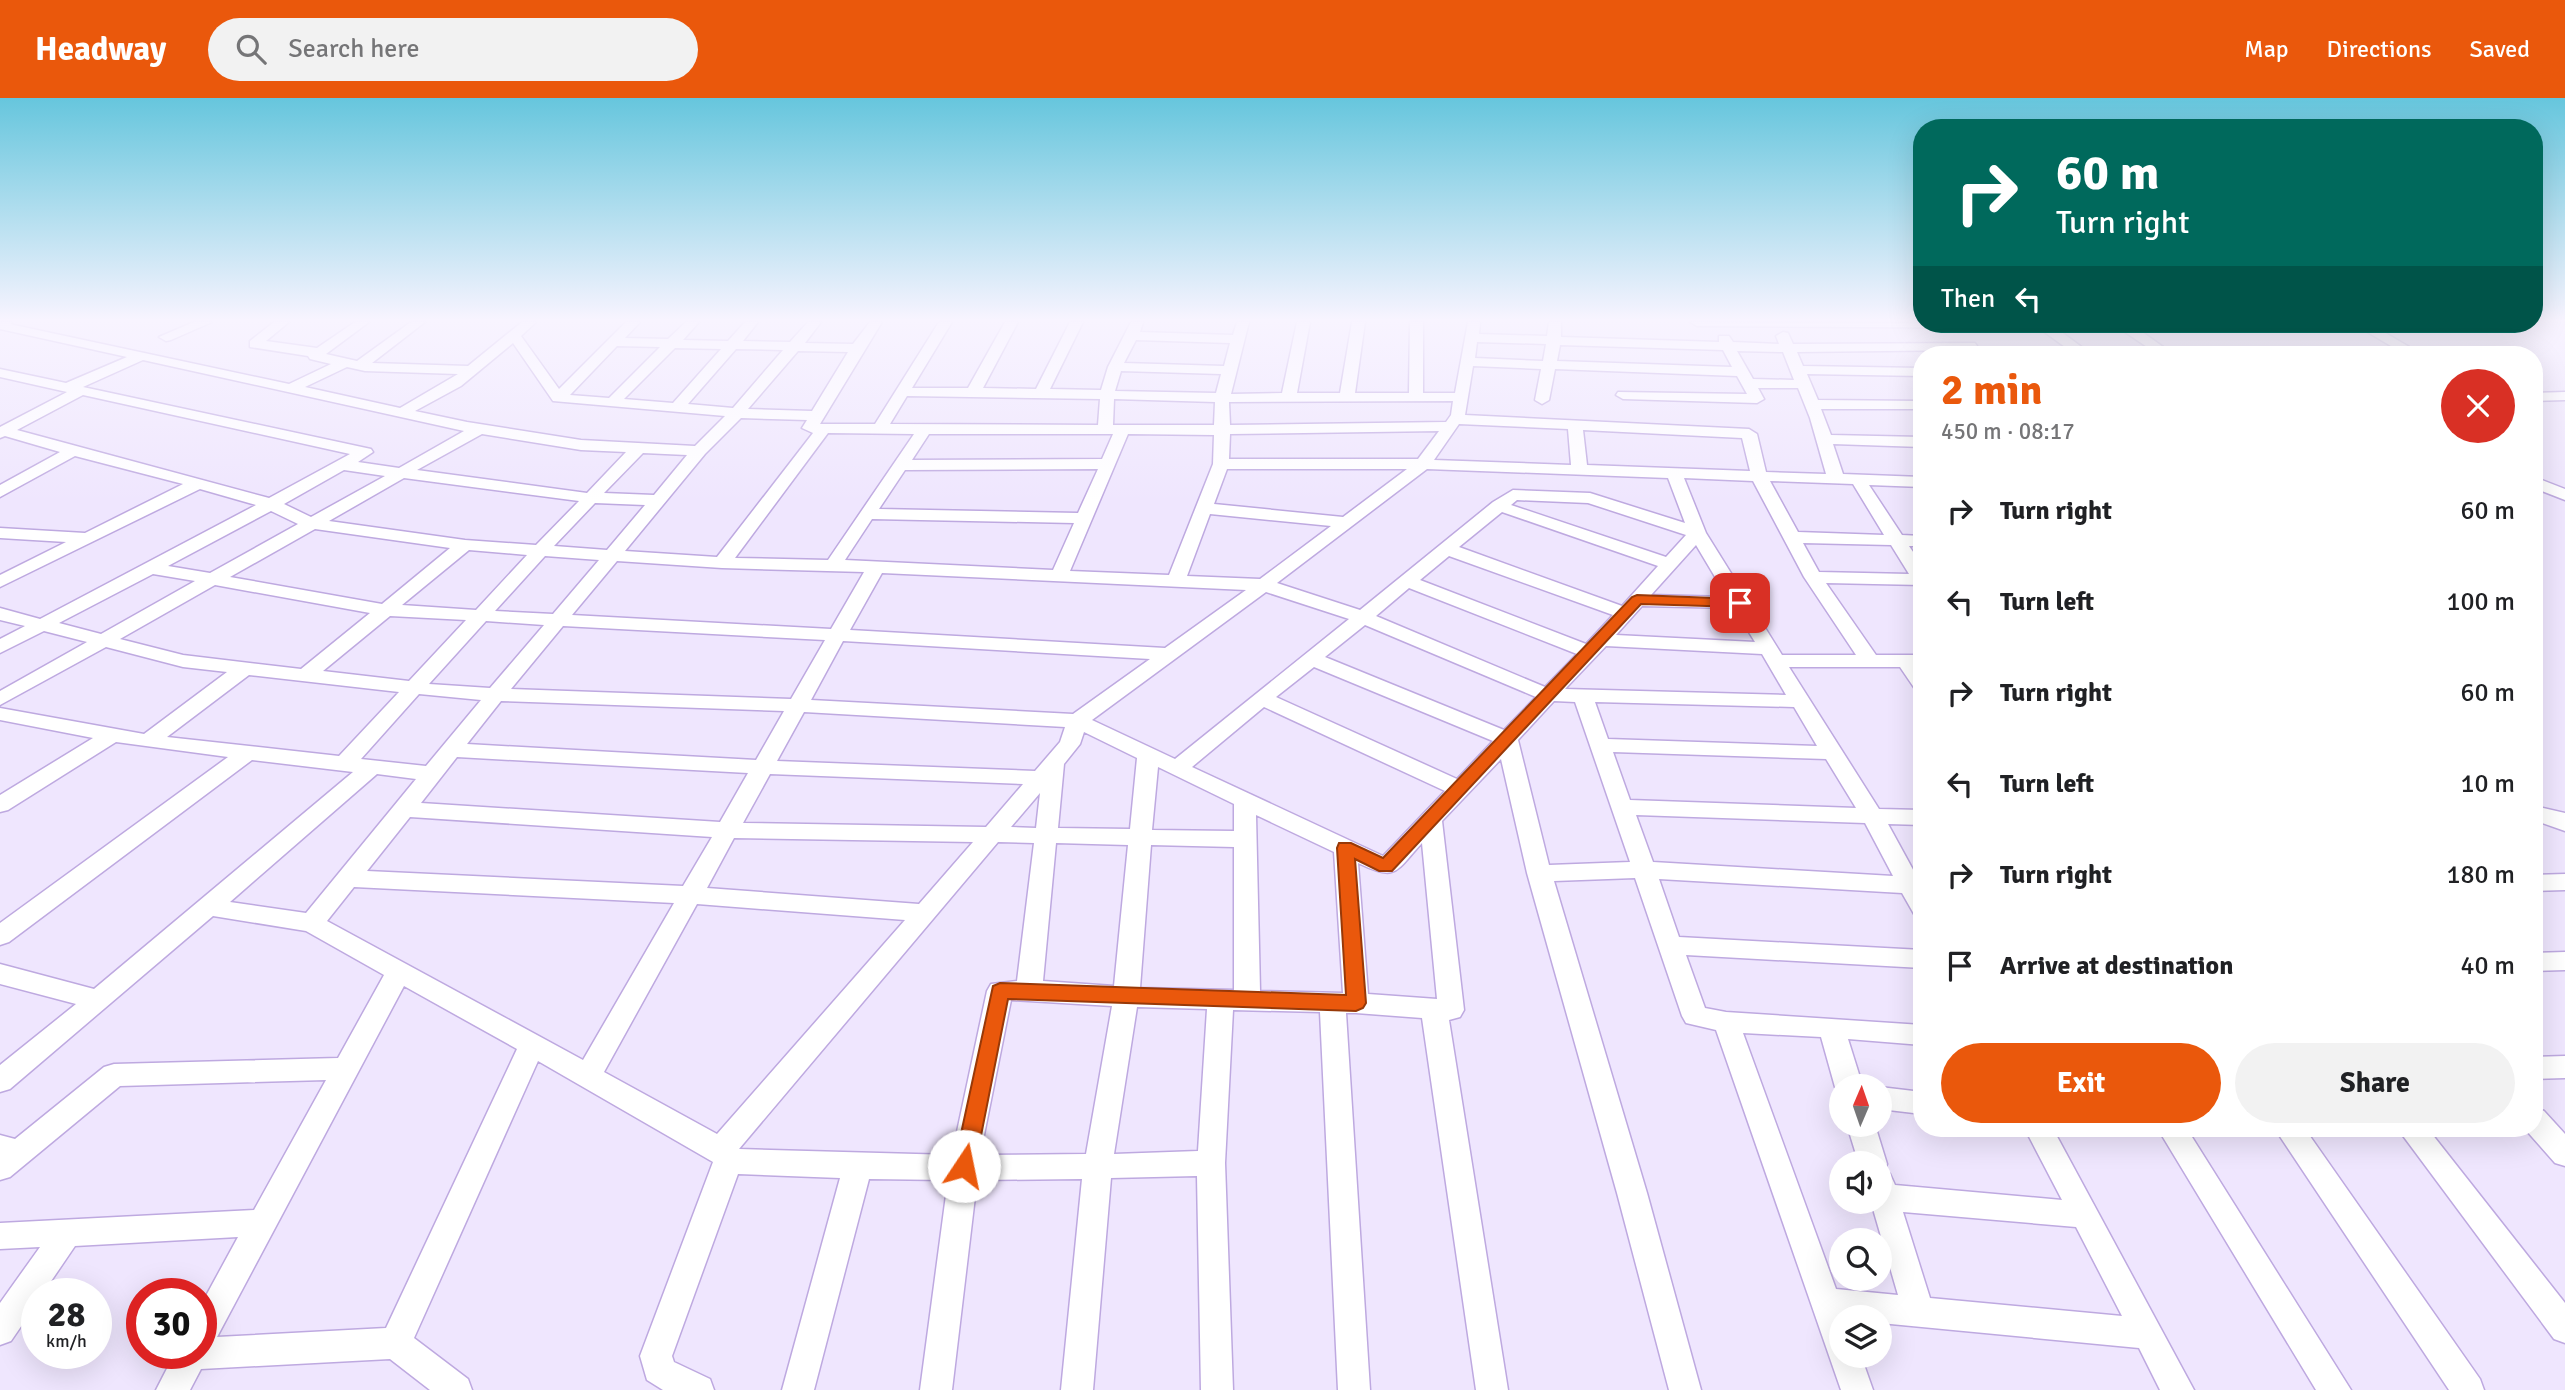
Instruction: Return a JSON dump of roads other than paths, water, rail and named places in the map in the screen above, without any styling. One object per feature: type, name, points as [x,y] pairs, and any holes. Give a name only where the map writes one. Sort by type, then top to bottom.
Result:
[{"type":"street","points":[[0,647],[365,452],[32,382]]},
{"type":"street","points":[[2,432],[88,382]]},
{"type":"street","points":[[260,382],[479,429],[581,445],[699,452]]},
{"type":"street","points":[[290,389],[306,382]]},
{"type":"street","points":[[401,413],[457,382]]},
{"type":"street","points":[[547,382],[558,398]]},
{"type":"street","points":[[558,398],[573,382]]},
{"type":"street","points":[[613,402],[632,382]]},
{"type":"street","points":[[677,408],[699,382]]},
{"type":"street","points":[[312,923],[611,556],[699,452],[764,382]]},
{"type":"street","points":[[722,562],[821,422],[840,382]]},
{"type":"street","points":[[880,429],[908,382]]},
{"type":"street","points":[[973,393],[979,382]]},
{"type":"street","points":[[1041,393],[1046,382]]},
{"type":"street","points":[[1059,576],[1108,464],[1114,429],[1107,395],[1111,382]]},
{"type":"street","points":[[1176,581],[1221,464],[1222,398],[1225,382]]},
{"type":"street","points":[[1289,397],[1292,382]]},
{"type":"street","points":[[1347,397],[1349,382]]},
{"type":"street","points":[[1416,382],[1416,397]]},
{"type":"street","points":[[698,1390],[658,1369],[656,1356],[725,1155],[990,836],[1070,744],[1077,721],[1265,585],[1423,464],[1453,422],[1464,382]]},
{"type":"street","points":[[1542,400],[1546,382]]},
{"type":"street","points":[[1621,382],[1626,411]]},
{"type":"street","points":[[558,398],[737,413],[880,429],[1222,430],[1453,422],[1575,425],[1626,411],[1757,399],[1747,382]]},
{"type":"street","points":[[1802,382],[1836,479]]},
{"type":"street","points":[[902,393],[1041,393],[1222,398],[1461,397]]},
{"type":"street","points":[[2543,397],[2565,396]]},
{"type":"street","points":[[1812,404],[1913,405]]},
{"type":"street","points":[[1626,411],[1749,434],[1759,476],[1791,537],[1813,577],[1870,661]]},
{"type":"street","points":[[1575,425],[1580,470]]},
{"type":"street","points":[[3,713],[102,640],[479,429]]},
{"type":"street","points":[[833,565],[925,429]]},
{"type":"street","points":[[2,432],[271,504],[310,523],[465,545],[611,556],[1265,585],[1363,617],[1548,695],[1800,701]]},
{"type":"street","points":[[1824,439],[1913,442]]},
{"type":"street","points":[[344,764],[639,448]]},
{"type":"street","points":[[0,492],[73,451]]},
{"type":"street","points":[[901,465],[1108,464]]},
{"type":"street","points":[[1221,464],[1423,464],[1913,482]]},
{"type":"street","points":[[341,465],[591,498],[658,500]]},
{"type":"street","points":[[1674,473],[1698,534],[1913,881]]},
{"type":"street","points":[[1858,480],[1913,566]]},
{"type":"street","points":[[0,582],[198,483]]},
{"type":"street","points":[[2543,486],[2565,495]]},
{"type":"street","points":[[1177,768],[1513,495],[1590,498],[1698,534]]},
{"type":"street","points":[[1499,506],[1670,564]]},
{"type":"street","points":[[1204,508],[1345,522]]},
{"type":"street","points":[[868,514],[1084,518]]},
{"type":"street","points":[[0,533],[88,538]]},
{"type":"street","points":[[0,614],[183,661],[413,688],[1077,721],[1385,867],[1698,534]]},
{"type":"street","points":[[1791,537],[1913,541]]},
{"type":"street","points":[[306,675],[465,545]]},
{"type":"street","points":[[1447,549],[1631,606],[1740,603]]},
{"type":"street","points":[[589,1076],[876,567]]},
{"type":"street","points":[[150,568],[385,610],[1168,654]]},
{"type":"street","points":[[1813,577],[1913,580]]},
{"type":"street","points":[[1407,581],[1595,646],[1913,661]]},
{"type":"street","points":[[1312,659],[1507,739]]},
{"type":"street","points":[[148,741],[245,668]]},
{"type":"street","points":[[1583,696],[1695,1016],[1726,1022],[1913,1034]]},
{"type":"street","points":[[1263,699],[1459,789]]},
{"type":"street","points":[[3,713],[148,741],[432,774]]},
{"type":"street","points":[[0,805],[113,735]]},
{"type":"street","points":[[1507,739],[1539,873],[1632,1193],[1685,1390]]},
{"type":"street","points":[[1600,745],[1833,753]]},
{"type":"street","points":[[452,750],[761,767],[1047,770]]},
{"type":"street","points":[[0,936],[247,753]]},
{"type":"street","points":[[1077,1390],[1098,1167],[1126,997],[1148,755]]},
{"type":"street","points":[[0,1081],[372,767]]},
{"type":"street","points":[[1029,990],[1046,836],[1047,770]]},
{"type":"street","points":[[1217,1390],[1211,1163],[1234,1000],[1245,839],[1245,800]]},
{"type":"street","points":[[1622,807],[1913,818]]},
{"type":"street","points":[[405,809],[727,830],[1245,839]]},
{"type":"street","points":[[2543,814],[2565,823]]},
{"type":"street","points":[[936,1390],[964,1166],[1000,991],[1344,1003],[1451,1010],[1431,819]]},
{"type":"street","points":[[1345,848],[1344,1003],[1354,1390]]},
{"type":"street","points":[[1539,873],[1644,870],[1913,886]]},
{"type":"street","points":[[349,878],[690,895],[926,913]]},
{"type":"street","points":[[2543,883],[2565,882]]},
{"type":"street","points":[[208,907],[312,923],[589,1076],[725,1155],[857,1168],[1098,1167],[1211,1163]]},
{"type":"street","points":[[1668,945],[1913,959]]},
{"type":"street","points":[[2543,962],[2565,961]]},
{"type":"street","points":[[217,1307],[399,971]]},
{"type":"street","points":[[0,974],[98,1000]]},
{"type":"street","points":[[1434,1009],[1492,1390]]},
{"type":"street","points":[[1726,1022],[1829,1314]]},
{"type":"street","points":[[1831,1027],[1846,1074]]},
{"type":"street","points":[[395,1343],[532,1045]]},
{"type":"street","points":[[2543,1068],[2565,1067]]},
{"type":"street","points":[[6,1155],[114,1075],[346,1069]]},
{"type":"street","points":[[1892,1099],[1913,1101]]},
{"type":"street","points":[[2543,1129],[2565,1154]]},
{"type":"street","points":[[2043,1137],[2178,1390]]},
{"type":"street","points":[[2177,1137],[2335,1390]]},
{"type":"street","points":[[2294,1137],[2468,1390]]},
{"type":"street","points":[[2418,1137],[2565,1328]]},
{"type":"street","points":[[798,1390],[857,1168]]},
{"type":"street","points":[[1892,1191],[2085,1216]]},
{"type":"street","points":[[1889,1214],[1919,1312]]},
{"type":"street","points":[[0,1236],[263,1223]]},
{"type":"street","points":[[0,1330],[67,1233]]},
{"type":"street","points":[[1825,1303],[2148,1334]]},
{"type":"street","points":[[217,1352],[395,1343],[456,1390]]},
{"type":"street","points":[[1849,1368],[1857,1390]]},
{"type":"street","points":[[172,1390],[183,1369]]}]
